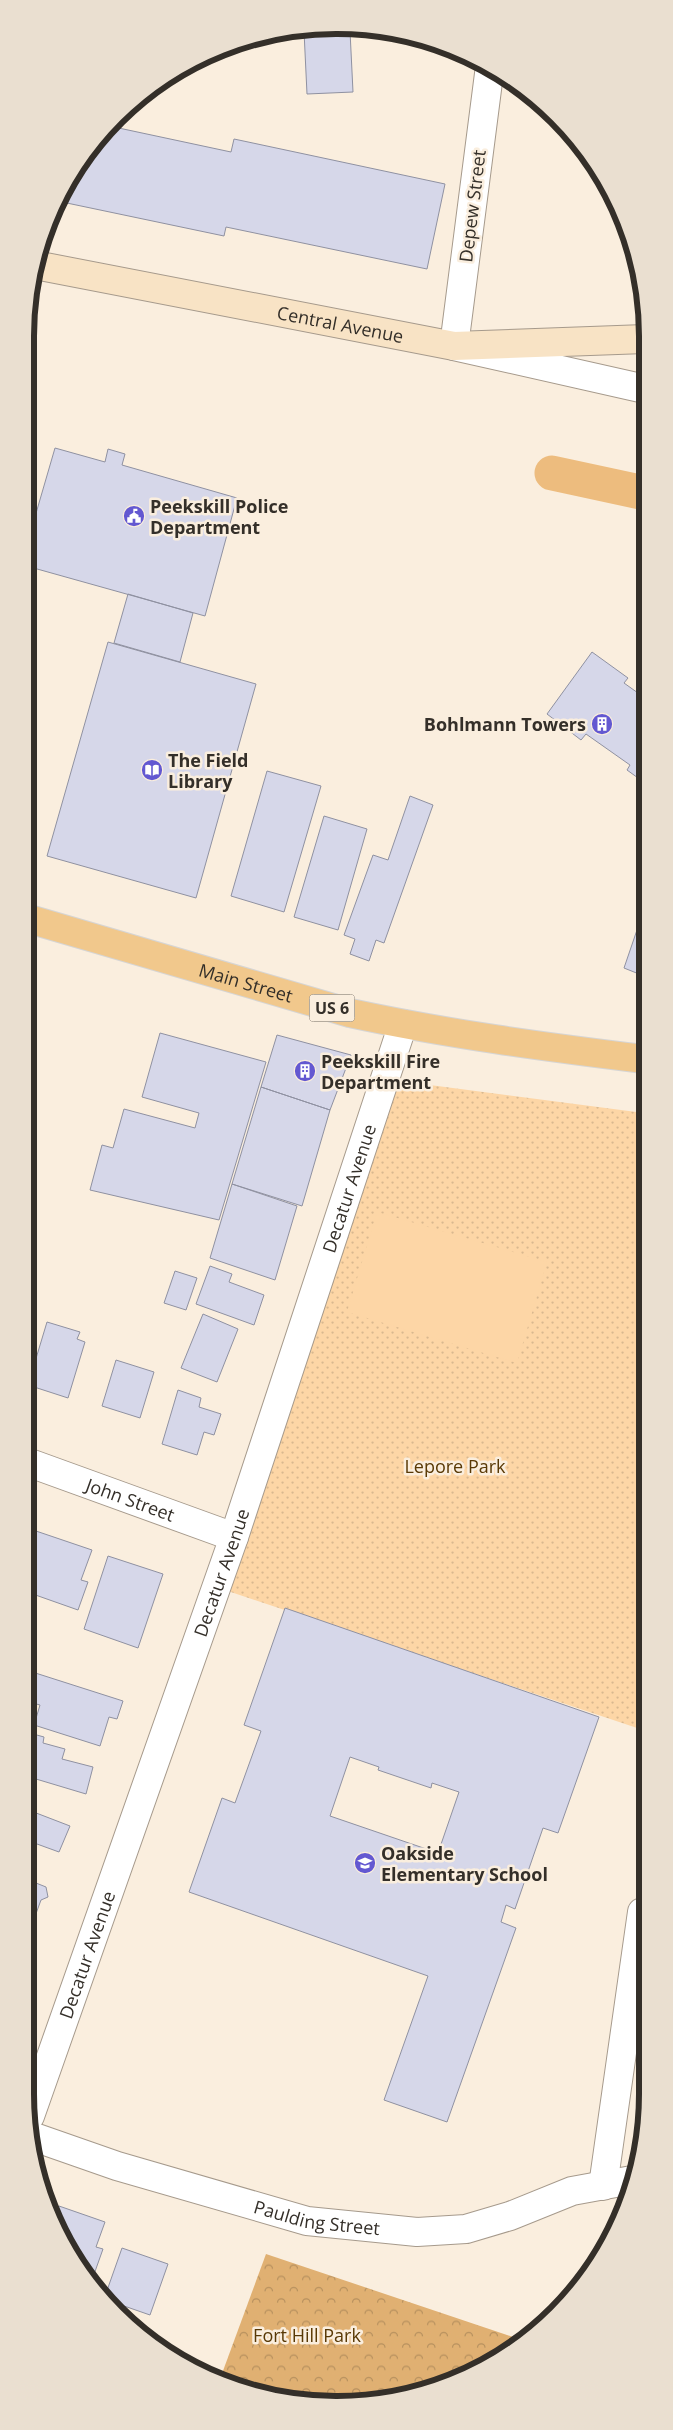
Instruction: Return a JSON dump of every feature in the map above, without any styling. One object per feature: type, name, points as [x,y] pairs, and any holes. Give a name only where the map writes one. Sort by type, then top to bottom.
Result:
[{"type":"main road","name":"Main Street","points":[[34,919],[350,1013],[402,1024],[556,1048],[639,1058]]},
{"type":"street","name":"Depew Street","points":[[454,346],[489,75]]},
{"type":"street","name":"Central Avenue","points":[[42,266],[454,346],[639,388]]},
{"type":"street","points":[[454,346],[639,339]]},
{"type":"street","name":"Decatur Avenue","points":[[34,2105],[234,1537],[402,1024]]},
{"type":"street","name":"John Street","points":[[34,1465],[234,1537]]},
{"type":"street","points":[[603,2186],[639,1933]]},
{"type":"street","name":"Paulding Street","points":[[37,2138],[117,2166],[307,2221],[417,2232],[466,2229],[510,2216],[572,2191],[626,2181]]},
{"type":"green space","name":"Lepore Park","points":[[384,1079],[639,1112],[639,1729],[216,1587]]},
{"type":"green space","points":[[377,1212],[547,1262],[517,1363],[347,1312]]},
{"type":"green space","name":"Fort Hill Park","points":[[266,2254],[515,2338],[488,2356],[452,2373],[415,2386],[376,2394],[317,2396],[297,2394],[258,2386],[222,2373]]},
{"type":"building","points":[[350,34],[353,92],[307,94],[304,35]]},
{"type":"building","points":[[117,128],[231,152],[234,139],[445,184],[427,269],[226,227],[224,236],[65,203],[74,185],[96,152]]},
{"type":"building","name":"Peekskill Police Department","points":[[55,448],[105,462],[108,449],[125,454],[122,465],[237,498],[205,616],[34,568],[34,520]]},
{"type":"building","points":[[128,594],[193,613],[180,662],[114,643]]},
{"type":"building","name":"The Field Library","points":[[108,642],[256,684],[196,898],[47,856]]},
{"type":"building","name":"Bohlmann Towers","points":[[592,652],[628,678],[624,683],[639,694],[639,779],[627,770],[630,765],[586,734],[581,740],[547,714]]},
{"type":"building","points":[[267,771],[321,786],[284,912],[231,896]]},
{"type":"building","points":[[410,796],[433,805],[384,943],[376,940],[369,961],[350,954],[355,939],[344,935],[373,855],[388,860]]},
{"type":"building","points":[[324,816],[367,829],[338,930],[294,917]]},
{"type":"building","points":[[638,927],[639,927],[639,974],[624,968]]},
{"type":"building","points":[[160,1033],[266,1062],[219,1220],[90,1190],[102,1145],[113,1148],[124,1109],[195,1128],[199,1113],[142,1097]]},
{"type":"building","name":"Peekskill Fire Department","points":[[277,1035],[351,1055],[330,1110],[261,1087]]},
{"type":"building","points":[[261,1087],[330,1110],[302,1206],[232,1184]]},
{"type":"building","points":[[232,1184],[297,1206],[275,1280],[210,1258]]},
{"type":"building","points":[[210,1266],[232,1274],[229,1282],[264,1295],[254,1325],[196,1304]]},
{"type":"building","points":[[175,1271],[197,1278],[186,1310],[164,1303]]},
{"type":"building","points":[[203,1314],[238,1329],[217,1382],[181,1368]]},
{"type":"building","points":[[47,1322],[80,1332],[77,1339],[85,1342],[68,1398],[34,1387],[34,1365]]},
{"type":"building","points":[[116,1360],[154,1372],[140,1418],[102,1406]]},
{"type":"building","points":[[178,1390],[201,1398],[199,1407],[221,1414],[214,1435],[204,1432],[197,1455],[162,1444]]},
{"type":"building","points":[[34,1530],[92,1550],[81,1580],[88,1582],[78,1610],[34,1594]]},
{"type":"building","points":[[108,1556],[163,1574],[138,1648],[84,1629]]},
{"type":"building","name":"Oakside Elementary School","points":[[285,1608],[599,1717],[558,1833],[543,1828],[515,1909],[506,1905],[501,1922],[516,1928],[447,2122],[384,2100],[428,1976],[189,1892],[222,1798],[235,1803],[261,1731],[244,1725]],"holes":[[[350,1757],[379,1767],[378,1770],[431,1788],[432,1783],[459,1792],[438,1853],[330,1816]]]},
{"type":"building","points":[[34,1673],[123,1701],[117,1719],[109,1717],[100,1746],[34,1725],[40,1705],[34,1703]]},
{"type":"building","points":[[34,1734],[44,1737],[43,1743],[65,1749],[62,1759],[93,1767],[86,1794],[34,1778]]},
{"type":"building","points":[[34,1812],[70,1826],[59,1852],[34,1843]]},
{"type":"building","points":[[34,1882],[46,1887],[48,1897],[41,1900],[34,1919]]},
{"type":"building","points":[[59,2206],[105,2222],[96,2247],[103,2249],[94,2275],[74,2245],[58,2210]]},
{"type":"building","points":[[122,2248],[168,2264],[150,2315],[119,2304],[107,2291]]},
{"type":"waterway","points":[[552,473],[639,492]]},
{"type":"place","name":"Peekskill Police Department","points":[[134,516]]},
{"type":"place","name":"Bohlmann Towers","points":[[602,724]]},
{"type":"place","name":"The Field Library","points":[[152,770]]},
{"type":"place","name":"Peekskill Fire Department","points":[[305,1071]]},
{"type":"place","name":"Oakside Elementary School","points":[[365,1863]]}]
